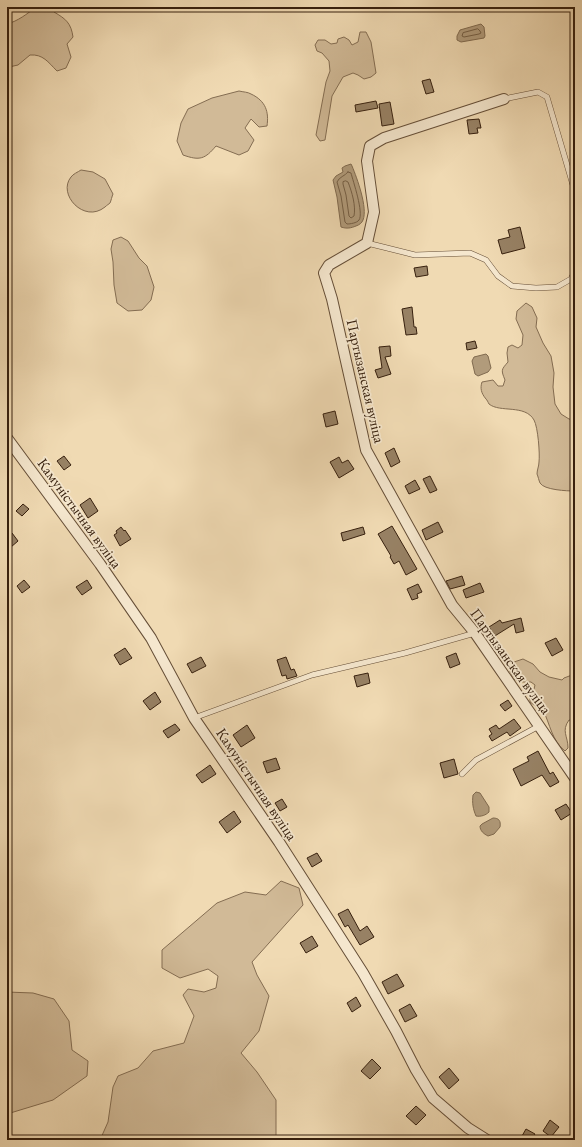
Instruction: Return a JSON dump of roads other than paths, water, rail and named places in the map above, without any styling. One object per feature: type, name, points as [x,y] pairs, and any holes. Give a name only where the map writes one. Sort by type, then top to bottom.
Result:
[{"type":"street","points":[[367,243],[374,212],[367,161],[370,146],[384,138],[504,99]]},
{"type":"street","name":"Партызанская вуліца","points":[[367,243],[329,265],[324,273],[332,299],[366,450],[452,605],[475,633],[575,778]]},
{"type":"street","name":"Камуністычная вуліца","points":[[7,438],[100,564],[152,638],[194,718],[279,842],[363,973],[416,1070],[434,1098],[468,1128],[487,1140]]},
{"type":"lane","points":[[504,99],[538,92],[547,97],[575,192]]},
{"type":"lane","points":[[367,243],[415,255],[470,253],[486,260],[498,276],[512,286],[536,288],[557,287],[571,278],[575,271]]},
{"type":"lane","points":[[194,718],[312,675],[405,653],[475,633]]},
{"type":"lane","points":[[462,774],[476,760],[539,726]]},
{"type":"water","points":[[481,24],[484,27],[484,38],[461,42],[457,40],[460,30]]},
{"type":"water","points":[[351,164],[361,193],[364,215],[363,221],[359,224],[351,228],[345,228],[341,227],[333,180],[336,176],[343,172],[342,168]]},
{"type":"water","points":[[486,354],[488,356],[491,368],[488,372],[478,376],[475,374],[472,361],[474,357]]},
{"type":"water","points":[[476,792],[480,793],[489,807],[489,812],[483,816],[476,816],[474,811],[473,795]]},
{"type":"water","points":[[493,818],[499,820],[500,827],[494,834],[488,836],[482,832],[480,826]]}]
